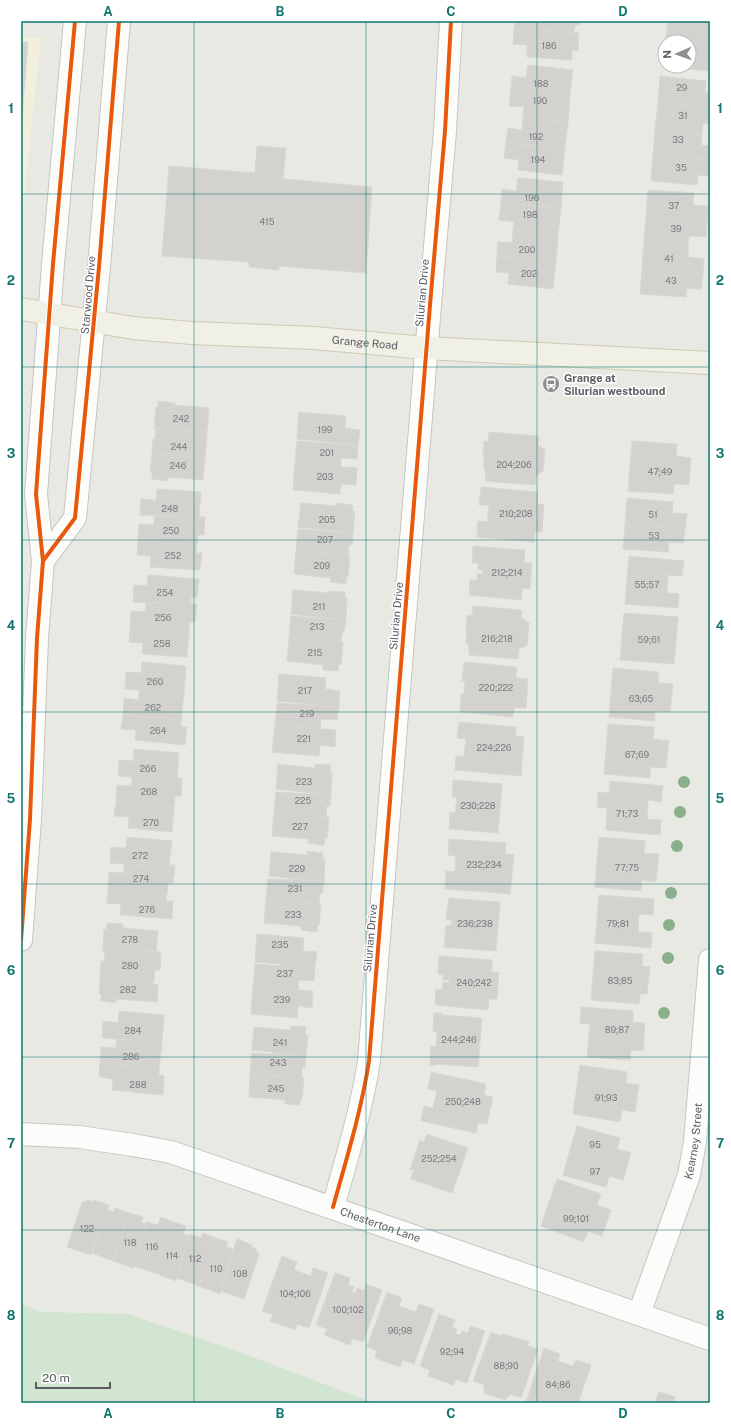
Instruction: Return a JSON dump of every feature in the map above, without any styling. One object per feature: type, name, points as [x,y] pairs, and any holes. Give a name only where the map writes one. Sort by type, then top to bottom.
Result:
[{"type":"main road","name":"Grange Road","points":[[21,309],[148,330],[314,338],[426,348],[710,363]]},
{"type":"street","points":[[21,940],[25,819],[43,561],[36,494],[75,21]]},
{"type":"street","name":"Starwood Drive","points":[[43,561],[75,518],[94,322],[118,21]]},
{"type":"street","name":"Silurian Drive","points":[[333,1207],[354,1135],[369,1061],[426,348],[445,131],[451,21]]},
{"type":"street","name":"Kearney Street","points":[[639,1314],[689,1175],[706,1049],[710,960]]},
{"type":"street","name":"Chesterton Lane","points":[[21,1134],[79,1137],[171,1152],[710,1338]]},
{"type":"shaded area","points":[[21,37],[41,38],[21,224]]},
{"type":"green space","points":[[21,1304],[42,1312],[129,1314],[242,1353],[374,1403],[21,1403]]},
{"type":"building","points":[[515,21],[580,21],[580,25],[575,25],[574,33],[514,29]]},
{"type":"building","points":[[668,21],[710,21],[710,44],[697,43],[697,34],[667,34]]},
{"type":"building","points":[[514,29],[579,33],[578,51],[572,50],[572,60],[527,57],[527,45],[513,44]]},
{"type":"building","points":[[21,42],[28,42],[22,117],[21,117]]},
{"type":"building","points":[[697,43],[710,44],[710,71],[697,70]]},
{"type":"building","points":[[528,65],[573,70],[570,94],[511,88],[512,76],[526,78]]},
{"type":"building","points":[[660,76],[706,81],[705,93],[710,93],[710,107],[658,103]]},
{"type":"building","points":[[511,88],[570,94],[568,122],[523,118],[524,107],[509,106]]},
{"type":"building","points":[[658,103],[710,107],[710,124],[703,123],[702,133],[655,129]]},
{"type":"building","points":[[523,118],[568,122],[565,148],[506,143],[508,128],[522,130]]},
{"type":"building","points":[[655,129],[702,133],[701,145],[710,146],[710,160],[653,155]]},
{"type":"building","points":[[506,143],[565,148],[562,175],[518,170],[519,160],[504,158]]},
{"type":"building","points":[[257,146],[286,148],[283,179],[372,187],[366,273],[279,266],[279,270],[249,267],[249,262],[162,256],[169,166],[255,173]]},
{"type":"building","points":[[653,155],[710,160],[710,176],[698,175],[697,185],[651,181]]},
{"type":"building","points":[[518,178],[563,182],[561,208],[501,203],[502,189],[516,191]]},
{"type":"building","points":[[648,190],[694,193],[693,205],[708,206],[707,221],[646,216]]},
{"type":"building","points":[[501,203],[561,208],[558,236],[513,231],[514,222],[499,220]]},
{"type":"building","points":[[646,216],[707,221],[706,237],[689,236],[688,245],[644,242]]},
{"type":"building","points":[[513,231],[558,236],[556,262],[497,256],[498,242],[512,243]]},
{"type":"building","points":[[644,242],[688,245],[688,257],[704,259],[703,273],[642,268]]},
{"type":"building","points":[[497,256],[556,262],[553,289],[508,284],[509,273],[496,272]]},
{"type":"building","points":[[642,268],[703,273],[701,289],[687,288],[686,297],[640,294]]},
{"type":"building","points":[[158,401],[175,403],[175,405],[209,408],[207,432],[154,429]]},
{"type":"building","points":[[299,412],[346,416],[345,428],[360,430],[358,445],[297,439]]},
{"type":"building","points":[[156,429],[207,432],[205,458],[152,454],[153,439],[155,439]]},
{"type":"building","points":[[489,432],[539,436],[538,445],[545,450],[543,471],[536,476],[535,485],[485,481],[486,470],[484,470],[483,457],[484,441],[488,442]]},
{"type":"building","points":[[297,441],[358,445],[357,459],[341,458],[341,467],[295,463]]},
{"type":"building","points":[[632,441],[677,444],[676,456],[691,458],[689,485],[674,484],[673,494],[628,491]]},
{"type":"building","points":[[152,454],[205,458],[203,480],[168,477],[168,481],[152,479],[152,472],[150,472]]},
{"type":"building","points":[[295,463],[357,468],[356,485],[341,484],[340,494],[293,490]]},
{"type":"building","points":[[481,487],[538,492],[537,504],[544,504],[542,532],[535,531],[534,542],[477,537],[478,521],[487,522],[489,505],[479,505]]},
{"type":"building","points":[[157,489],[201,492],[199,517],[140,515],[141,499],[156,500]]},
{"type":"building","points":[[627,498],[673,502],[672,513],[687,514],[685,529],[625,524]]},
{"type":"building","points":[[301,503],[337,506],[336,503],[353,505],[352,511],[355,511],[353,533],[298,527]]},
{"type":"building","points":[[154,516],[205,517],[204,535],[198,535],[197,545],[138,541],[139,524],[154,525]]},
{"type":"building","points":[[625,524],[685,529],[683,543],[669,542],[668,552],[623,549]]},
{"type":"building","points":[[298,529],[353,533],[352,545],[349,545],[348,555],[296,551]]},
{"type":"building","points":[[138,541],[197,545],[196,553],[202,553],[200,570],[150,567],[151,556],[137,555]]},
{"type":"building","points":[[473,546],[525,550],[524,562],[532,563],[530,589],[522,588],[521,600],[469,595],[470,580],[477,580],[477,573],[483,574],[483,570],[478,570],[478,563],[472,563]]},
{"type":"building","points":[[296,551],[350,555],[346,584],[330,582],[331,578],[294,574]]},
{"type":"building","points":[[629,556],[684,561],[682,576],[668,575],[667,593],[679,594],[678,608],[625,604]]},
{"type":"building","points":[[148,575],[199,579],[197,598],[191,597],[191,604],[133,602],[134,585],[147,586]]},
{"type":"building","points":[[293,590],[329,593],[329,591],[345,592],[345,598],[347,598],[346,620],[291,614]]},
{"type":"building","points":[[146,603],[197,604],[195,622],[189,622],[189,633],[130,628],[131,611],[145,612]]},
{"type":"building","points":[[473,606],[522,610],[521,618],[529,623],[527,645],[519,649],[518,659],[469,655],[469,645],[466,644],[467,615],[472,616]]},
{"type":"building","points":[[624,613],[678,617],[674,664],[620,660]]},
{"type":"building","points":[[291,616],[346,620],[344,633],[342,632],[341,642],[289,638]]},
{"type":"building","points":[[130,628],[189,633],[187,657],[142,654],[143,643],[129,642]]},
{"type":"building","points":[[289,638],[343,642],[341,665],[339,664],[338,671],[323,670],[323,665],[287,661]]},
{"type":"building","points":[[142,662],[186,666],[184,693],[125,689],[126,672],[141,673]]},
{"type":"building","points":[[464,662],[517,667],[516,678],[528,679],[526,708],[514,707],[513,717],[460,712],[461,694],[464,694],[465,681],[462,681]]},
{"type":"building","points":[[613,668],[659,672],[658,683],[673,684],[670,712],[655,711],[655,721],[609,717]]},
{"type":"building","points":[[279,674],[326,678],[325,689],[340,691],[339,707],[277,701]]},
{"type":"building","points":[[139,690],[184,693],[181,720],[123,715],[124,698],[139,700]]},
{"type":"building","points":[[277,703],[339,707],[337,720],[321,719],[320,729],[275,725]]},
{"type":"building","points":[[123,715],[181,720],[181,726],[187,727],[185,745],[135,740],[136,730],[121,729]]},
{"type":"building","points":[[459,722],[516,727],[515,736],[524,737],[521,776],[455,770],[456,756],[464,756],[466,739],[457,738]]},
{"type":"building","points":[[608,724],[654,727],[653,739],[669,741],[666,768],[650,767],[650,778],[604,774]]},
{"type":"building","points":[[275,725],[336,730],[335,747],[320,745],[319,756],[272,752]]},
{"type":"building","points":[[134,749],[179,753],[177,778],[182,779],[182,781],[118,776],[119,760],[133,761]]},
{"type":"building","points":[[278,764],[315,768],[315,764],[331,765],[331,795],[276,789]]},
{"type":"building","points":[[132,777],[182,781],[181,796],[175,796],[174,807],[116,802],[117,785],[131,786]]},
{"type":"building","points":[[453,780],[502,784],[498,833],[449,829],[450,812],[455,813],[457,797],[452,797]]},
{"type":"building","points":[[610,781],[663,786],[661,802],[648,800],[647,819],[661,820],[660,835],[606,830],[607,808],[597,807],[598,792],[609,793]]},
{"type":"building","points":[[276,792],[331,795],[330,806],[327,806],[326,817],[274,812]]},
{"type":"building","points":[[116,802],[174,807],[172,832],[128,828],[129,817],[114,816]]},
{"type":"building","points":[[274,812],[329,817],[327,838],[325,838],[324,845],[308,843],[308,839],[272,836]]},
{"type":"building","points":[[127,837],[172,841],[169,865],[175,865],[175,867],[110,863],[111,847],[126,848]]},
{"type":"building","points":[[599,837],[645,841],[644,853],[659,854],[656,882],[642,880],[641,891],[595,887]]},
{"type":"building","points":[[449,839],[506,843],[505,854],[514,855],[510,894],[445,889],[446,871],[455,872],[456,856],[448,855]]},
{"type":"building","points":[[307,851],[323,853],[323,859],[325,859],[324,882],[269,876],[271,852],[307,855]]},
{"type":"building","points":[[124,864],[175,867],[173,883],[168,883],[167,894],[108,889],[109,872],[124,873]]},
{"type":"building","points":[[268,879],[324,882],[322,894],[320,893],[319,904],[266,899]]},
{"type":"building","points":[[108,889],[167,894],[166,901],[173,901],[172,919],[120,915],[121,904],[107,903]]},
{"type":"building","points":[[599,895],[654,899],[653,915],[639,914],[638,932],[652,933],[651,948],[595,943]]},
{"type":"building","points":[[449,898],[500,902],[496,951],[444,947],[446,925],[451,925],[452,920],[446,920]]},
{"type":"building","points":[[266,899],[321,904],[317,932],[301,930],[301,926],[264,923]]},
{"type":"building","points":[[107,923],[123,924],[123,928],[158,931],[156,952],[103,947],[104,929],[106,930]]},
{"type":"building","points":[[257,934],[304,938],[303,951],[317,952],[315,967],[255,962]]},
{"type":"building","points":[[103,947],[161,952],[160,970],[155,970],[154,980],[100,975],[101,961],[104,961],[105,951],[102,951]]},
{"type":"building","points":[[595,951],[643,954],[642,966],[650,967],[647,994],[640,994],[639,1004],[591,1000]]},
{"type":"building","points":[[439,956],[492,960],[492,972],[499,973],[497,999],[489,999],[488,1010],[435,1005],[436,989],[442,990],[443,982],[449,983],[449,980],[443,980],[443,975],[438,974]]},
{"type":"building","points":[[255,964],[281,966],[281,964],[315,967],[314,981],[299,980],[298,990],[253,986]]},
{"type":"building","points":[[100,975],[154,980],[153,984],[158,985],[157,1002],[116,999],[116,1003],[101,1001],[101,994],[99,994]]},
{"type":"building","points":[[253,986],[313,991],[312,1008],[298,1006],[297,1018],[251,1014]]},
{"type":"building","points":[[581,1007],[633,1011],[633,1022],[645,1023],[643,1051],[631,1050],[630,1060],[587,1057],[590,1024],[580,1023]]},
{"type":"building","points":[[119,1011],[164,1015],[162,1043],[102,1038],[103,1021],[118,1023]]},
{"type":"building","points":[[434,1013],[482,1018],[478,1067],[438,1064],[430,1065],[431,1046],[436,1047],[437,1032],[433,1031]]},
{"type":"building","points":[[291,1026],[306,1027],[305,1035],[308,1035],[306,1056],[252,1050],[254,1027],[291,1030]]},
{"type":"building","points":[[116,1039],[162,1043],[159,1068],[100,1063],[101,1047],[116,1048]]},
{"type":"building","points":[[252,1053],[306,1056],[305,1068],[302,1067],[302,1078],[250,1074]]},
{"type":"building","points":[[100,1063],[159,1068],[159,1075],[164,1076],[163,1095],[112,1090],[113,1079],[99,1077]]},
{"type":"building","points":[[580,1065],[627,1072],[626,1083],[639,1085],[635,1112],[622,1110],[620,1122],[573,1114]]},
{"type":"building","points":[[431,1072],[486,1084],[484,1095],[493,1097],[487,1124],[478,1123],[476,1133],[421,1121],[424,1106],[433,1108],[437,1091],[428,1089]]},
{"type":"building","points":[[250,1074],[304,1078],[300,1105],[285,1104],[285,1100],[249,1097]]},
{"type":"building","points":[[577,1126],[620,1138],[617,1149],[631,1153],[627,1167],[570,1150]]},
{"type":"building","points":[[427,1134],[468,1148],[452,1193],[411,1179],[414,1170],[410,1169],[420,1140],[424,1142]]},
{"type":"building","points":[[570,1150],[627,1167],[623,1180],[609,1176],[606,1187],[563,1175]]},
{"type":"building","points":[[557,1179],[601,1194],[597,1205],[611,1210],[602,1236],[588,1231],[584,1242],[541,1226]]},
{"type":"building","points":[[88,1200],[94,1202],[94,1200],[109,1205],[91,1255],[67,1247],[82,1203]]},
{"type":"building","points":[[115,1208],[129,1213],[113,1261],[92,1253],[108,1210],[114,1212]]},
{"type":"building","points":[[129,1213],[143,1217],[141,1222],[146,1224],[133,1268],[113,1261]]},
{"type":"building","points":[[161,1217],[173,1222],[155,1273],[133,1266],[147,1222],[158,1225]]},
{"type":"building","points":[[173,1222],[186,1226],[183,1234],[189,1236],[176,1281],[155,1273]]},
{"type":"building","points":[[203,1233],[215,1238],[199,1286],[177,1278],[189,1234],[201,1238]]},
{"type":"building","points":[[215,1238],[228,1242],[226,1247],[233,1249],[220,1294],[199,1286]]},
{"type":"building","points":[[237,1239],[252,1245],[251,1247],[256,1249],[259,1255],[244,1299],[221,1291]]},
{"type":"building","points":[[282,1256],[297,1262],[294,1270],[311,1276],[313,1268],[328,1273],[309,1328],[297,1324],[295,1330],[270,1321],[273,1315],[262,1311]]},
{"type":"building","points":[[335,1273],[350,1278],[348,1285],[354,1287],[352,1292],[355,1294],[357,1288],[364,1291],[366,1284],[382,1290],[363,1342],[352,1338],[350,1345],[324,1335],[327,1329],[316,1325]]},
{"type":"building","points":[[387,1292],[402,1298],[399,1306],[416,1312],[419,1304],[434,1309],[414,1364],[403,1360],[400,1367],[375,1358],[377,1351],[367,1347]]},
{"type":"building","points":[[439,1314],[455,1320],[452,1327],[457,1329],[455,1334],[461,1335],[462,1331],[468,1333],[470,1326],[485,1331],[467,1383],[456,1379],[453,1385],[428,1376],[430,1370],[420,1366]]},
{"type":"building","points":[[491,1332],[501,1336],[503,1334],[529,1342],[528,1346],[538,1349],[521,1398],[510,1394],[505,1400],[484,1393],[484,1385],[473,1381]]},
{"type":"building","points":[[544,1348],[560,1354],[558,1361],[573,1366],[576,1360],[591,1365],[578,1403],[526,1402]]},
{"type":"building","points":[[659,1392],[675,1397],[673,1403],[655,1403]]},
{"type":"cycle path","points":[[21,940],[30,819],[37,638],[43,561],[36,494],[53,264],[75,21]]},
{"type":"cycle path","points":[[43,561],[75,518],[99,267],[119,21]]},
{"type":"cycle path","points":[[333,1207],[358,1116],[369,1061],[445,131],[451,21]]},
{"type":"place","name":"Grange at Silurian westbound","points":[[551,384]]}]
